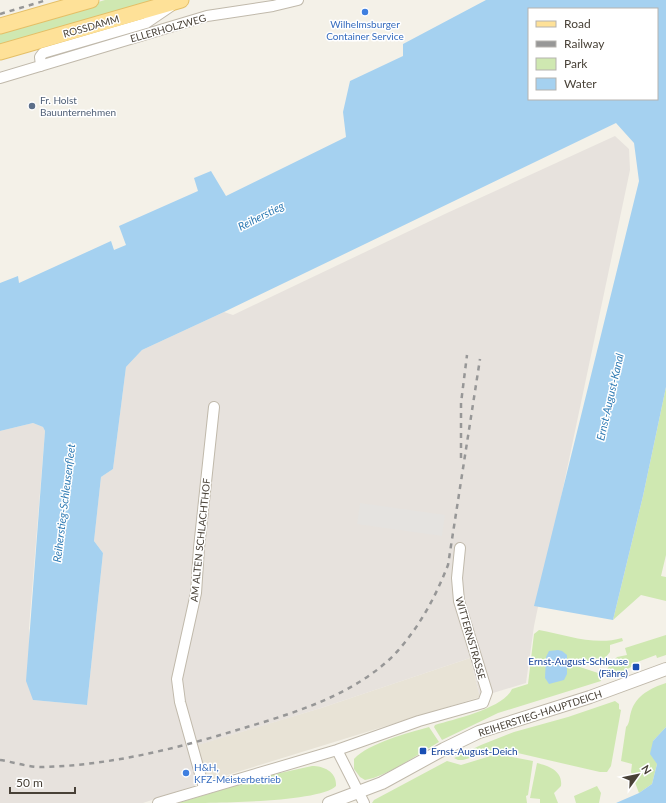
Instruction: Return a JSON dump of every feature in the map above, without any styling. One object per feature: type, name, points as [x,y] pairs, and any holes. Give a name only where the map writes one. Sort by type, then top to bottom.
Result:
[{"type":"main road","points":[[0,26],[91,0]]},
{"type":"main road","name":"ROSSDAMM","points":[[0,52],[180,0]]},
{"type":"street","name":"ELLERHOLZWEG","points":[[41,66],[40,57],[43,53],[146,23],[180,0]]},
{"type":"street","name":"ELLERHOLZWEG","points":[[0,78],[207,16],[273,6],[298,0]]},
{"type":"street","name":"AM ALTEN SCHLACHTHOF","points":[[204,788],[180,702],[177,679],[196,593],[199,548],[214,407]]},
{"type":"street","name":"WITTERNSTRASSE","points":[[337,750],[420,721],[483,703],[487,692],[457,588],[460,548]]},
{"type":"street","name":"REIHERSTIEG-HAUPTDEICH","points":[[329,803],[361,798],[382,783],[444,749],[479,732],[621,686],[639,677],[666,669]]},
{"type":"street","points":[[158,803],[204,788],[337,750],[361,798]]},
{"type":"shaded area","points":[[615,136],[629,149],[630,170],[534,626],[526,683],[480,697],[470,658],[321,708],[198,745],[208,781],[143,803],[0,803],[0,431],[33,423],[43,427],[45,431],[29,628],[33,700],[87,705],[103,553],[94,541],[101,477],[113,469],[126,367],[142,350],[224,312],[233,315],[447,213]]},
{"type":"shaded area","points":[[360,503],[445,515],[442,536],[357,524]]},
{"type":"shaded area","points":[[470,658],[480,697],[208,781],[197,745],[321,708]]},
{"type":"green space","points":[[105,0],[163,0],[0,47],[0,31]]},
{"type":"green space","points":[[666,387],[666,555],[661,576],[666,577],[666,601],[641,595],[613,620],[643,496]]},
{"type":"green space","points":[[539,630],[580,639],[601,641],[622,638],[623,641],[610,645],[610,652],[601,663],[589,664],[571,659],[571,664],[598,673],[601,681],[498,713],[442,740],[434,727],[435,725],[478,712],[499,702],[507,696],[512,689],[528,684],[534,634]]},
{"type":"green space","points":[[666,635],[666,655],[657,658],[656,655],[632,664],[633,666],[608,679],[607,669],[617,657],[627,655],[625,648]]},
{"type":"green space","points":[[666,683],[666,727],[653,741],[657,764],[652,784],[639,793],[631,772],[632,764],[621,761],[626,727],[636,701],[655,687]]},
{"type":"green space","points":[[615,701],[619,704],[619,709],[621,710],[611,766],[607,772],[600,772],[500,749],[463,760],[454,758],[514,732],[568,717]]},
{"type":"green space","points":[[429,727],[439,742],[403,764],[383,774],[365,780],[360,777],[354,769],[354,759],[369,748],[389,739]]},
{"type":"green space","points":[[497,754],[533,761],[528,795],[526,796],[527,803],[372,803],[374,800],[447,761],[461,765]]},
{"type":"green space","points":[[537,763],[554,770],[560,776],[561,786],[554,793],[558,803],[540,803],[540,799],[530,798]]},
{"type":"green space","points":[[312,766],[321,767],[329,771],[336,781],[336,786],[326,792],[286,799],[178,803],[271,775]]},
{"type":"green space","points":[[597,786],[601,793],[599,803],[576,803],[574,796]]},
{"type":"water","points":[[486,0],[666,0],[666,387],[643,496],[613,620],[534,606],[639,181],[634,143],[616,123],[142,350],[126,367],[113,469],[101,477],[94,541],[103,553],[87,705],[33,700],[26,681],[45,431],[43,427],[33,423],[0,431],[0,283],[18,276],[19,283],[111,241],[114,250],[126,245],[119,226],[198,191],[194,178],[211,171],[226,196],[346,137],[343,112],[350,81],[403,56],[403,44]]},
{"type":"water","points":[[558,650],[567,655],[567,674],[564,680],[549,684],[545,678],[546,657],[549,651]]},
{"type":"water","points":[[666,727],[666,803],[616,803],[639,793],[652,784],[657,764],[650,754],[653,741]]},
{"type":"railway","points":[[0,14],[47,0]]},
{"type":"railway","points":[[461,458],[461,403],[467,355]]},
{"type":"railway","points":[[0,760],[34,767],[69,766],[166,750],[258,724],[300,710],[341,693],[378,669],[403,645],[419,623],[432,601],[448,565],[480,359]]},
{"type":"place","name":"Wilhelmsburger Container Service","points":[[365,12]]},
{"type":"place","name":"Fr. Holst Bauunternehmen","points":[[32,106]]},
{"type":"place","name":"Ernst-August-Schleuse (Fähre)","points":[[636,667]]},
{"type":"place","name":"Ernst-August-Deich","points":[[423,751]]},
{"type":"place","name":"H&H, KFZ-Meisterbetrieb","points":[[186,773]]},
{"type":"water label","name":"Reiherstieg","points":[[261,216]]},
{"type":"water label","name":"Ernst-August-Kanal","points":[[610,397]]},
{"type":"water label","name":"Reiherstieg-Schleusenfleet","points":[[64,503]]}]
